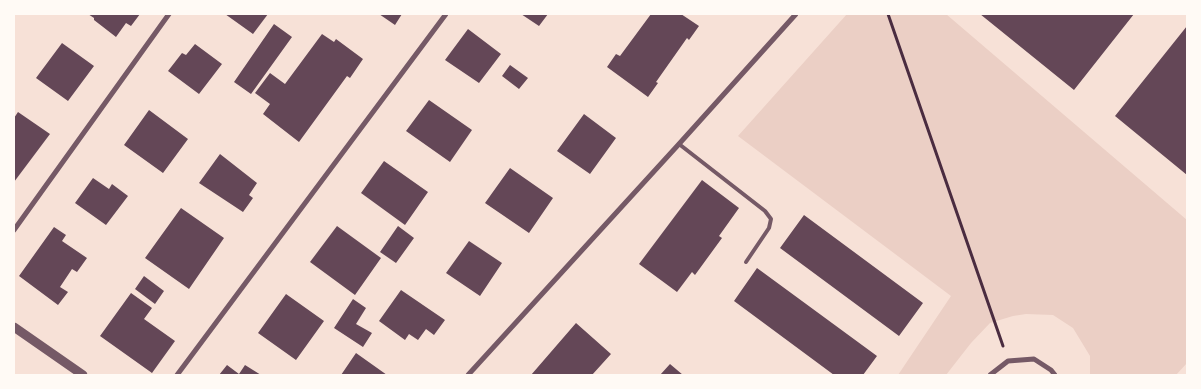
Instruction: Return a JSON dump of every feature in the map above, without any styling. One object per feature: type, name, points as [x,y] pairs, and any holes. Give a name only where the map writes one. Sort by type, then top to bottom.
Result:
[{"type":"street","points":[[14,230],[169,14]]},
{"type":"street","points":[[177,375],[446,14]]},
{"type":"street","points":[[468,375],[796,14]]},
{"type":"street","points":[[14,327],[83,375]]},
{"type":"street","points":[[990,375],[1008,360],[1034,359],[1052,370],[1055,375]]},
{"type":"lane","points":[[679,144],[765,211],[770,219],[769,228],[746,262]]},
{"type":"path","points":[[888,14],[1008,360]]},
{"type":"shaded area","points":[[847,14],[946,14],[1187,220],[1187,363],[1176,375],[1090,375],[1090,356],[1073,328],[1053,315],[1026,314],[990,323],[971,343],[946,375],[898,375],[951,296],[738,136]]},
{"type":"building","points":[[88,14],[140,14],[131,26],[126,23],[116,37]]},
{"type":"building","points":[[225,14],[268,14],[253,34]]},
{"type":"building","points":[[379,14],[402,14],[395,25]]},
{"type":"building","points":[[521,14],[548,14],[539,26]]},
{"type":"building","points":[[651,14],[681,14],[699,26],[689,40],[687,38],[656,82],[658,83],[648,97],[607,67],[616,54],[620,56]]},
{"type":"building","points":[[980,14],[1134,14],[1074,90]]},
{"type":"building","points":[[274,24],[292,37],[251,94],[234,82]]},
{"type":"building","points":[[1187,26],[1187,175],[1115,116]]},
{"type":"building","points":[[468,29],[501,54],[479,83],[445,60]]},
{"type":"building","points":[[322,34],[334,42],[336,39],[363,59],[350,78],[347,76],[299,142],[263,114],[270,104],[255,93],[270,73],[285,84]]},
{"type":"building","points":[[62,43],[94,66],[68,101],[36,78]]},
{"type":"building","points":[[195,44],[222,64],[199,94],[168,71],[182,53],[186,55]]},
{"type":"building","points":[[510,65],[528,78],[519,89],[502,76]]},
{"type":"building","points":[[429,100],[472,130],[450,162],[406,131]]},
{"type":"building","points":[[149,110],[188,139],[163,173],[124,145]]},
{"type":"building","points":[[18,112],[50,134],[14,182],[14,118]]},
{"type":"building","points":[[584,114],[616,138],[590,174],[557,151]]},
{"type":"building","points":[[220,154],[257,183],[249,195],[253,198],[243,212],[199,183]]},
{"type":"building","points":[[384,161],[428,192],[405,225],[361,193]]},
{"type":"building","points":[[510,168],[553,198],[529,233],[485,203]]},
{"type":"building","points":[[93,178],[109,189],[112,184],[128,196],[106,225],[75,203]]},
{"type":"building","points":[[702,180],[739,208],[719,236],[722,238],[695,275],[692,272],[677,292],[639,264]]},
{"type":"building","points":[[181,208],[224,238],[189,289],[145,258]]},
{"type":"building","points":[[804,215],[923,303],[899,336],[780,248]]},
{"type":"building","points":[[337,226],[381,258],[355,295],[310,262]]},
{"type":"building","points":[[398,226],[414,238],[396,263],[380,252]]},
{"type":"building","points":[[54,227],[66,235],[62,241],[87,258],[77,272],[72,269],[60,287],[68,292],[58,305],[19,276]]},
{"type":"building","points":[[469,241],[502,263],[480,296],[446,273]]},
{"type":"building","points":[[757,268],[877,356],[863,375],[834,375],[734,301]]},
{"type":"building","points":[[144,276],[164,291],[155,304],[135,289]]},
{"type":"building","points":[[401,290],[445,320],[434,335],[426,329],[418,340],[409,334],[405,340],[379,321]]},
{"type":"building","points":[[131,293],[152,308],[144,319],[175,341],[152,373],[100,336]]},
{"type":"building","points":[[286,294],[324,321],[296,360],[258,333]]},
{"type":"building","points":[[353,299],[366,308],[356,324],[372,333],[363,347],[334,328]]},
{"type":"building","points":[[576,323],[611,354],[592,375],[531,375]]},
{"type":"building","points":[[356,353],[387,375],[341,375]]},
{"type":"building","points":[[670,364],[683,375],[660,375]]},
{"type":"building","points":[[227,365],[239,374],[245,365],[261,375],[219,375]]}]
